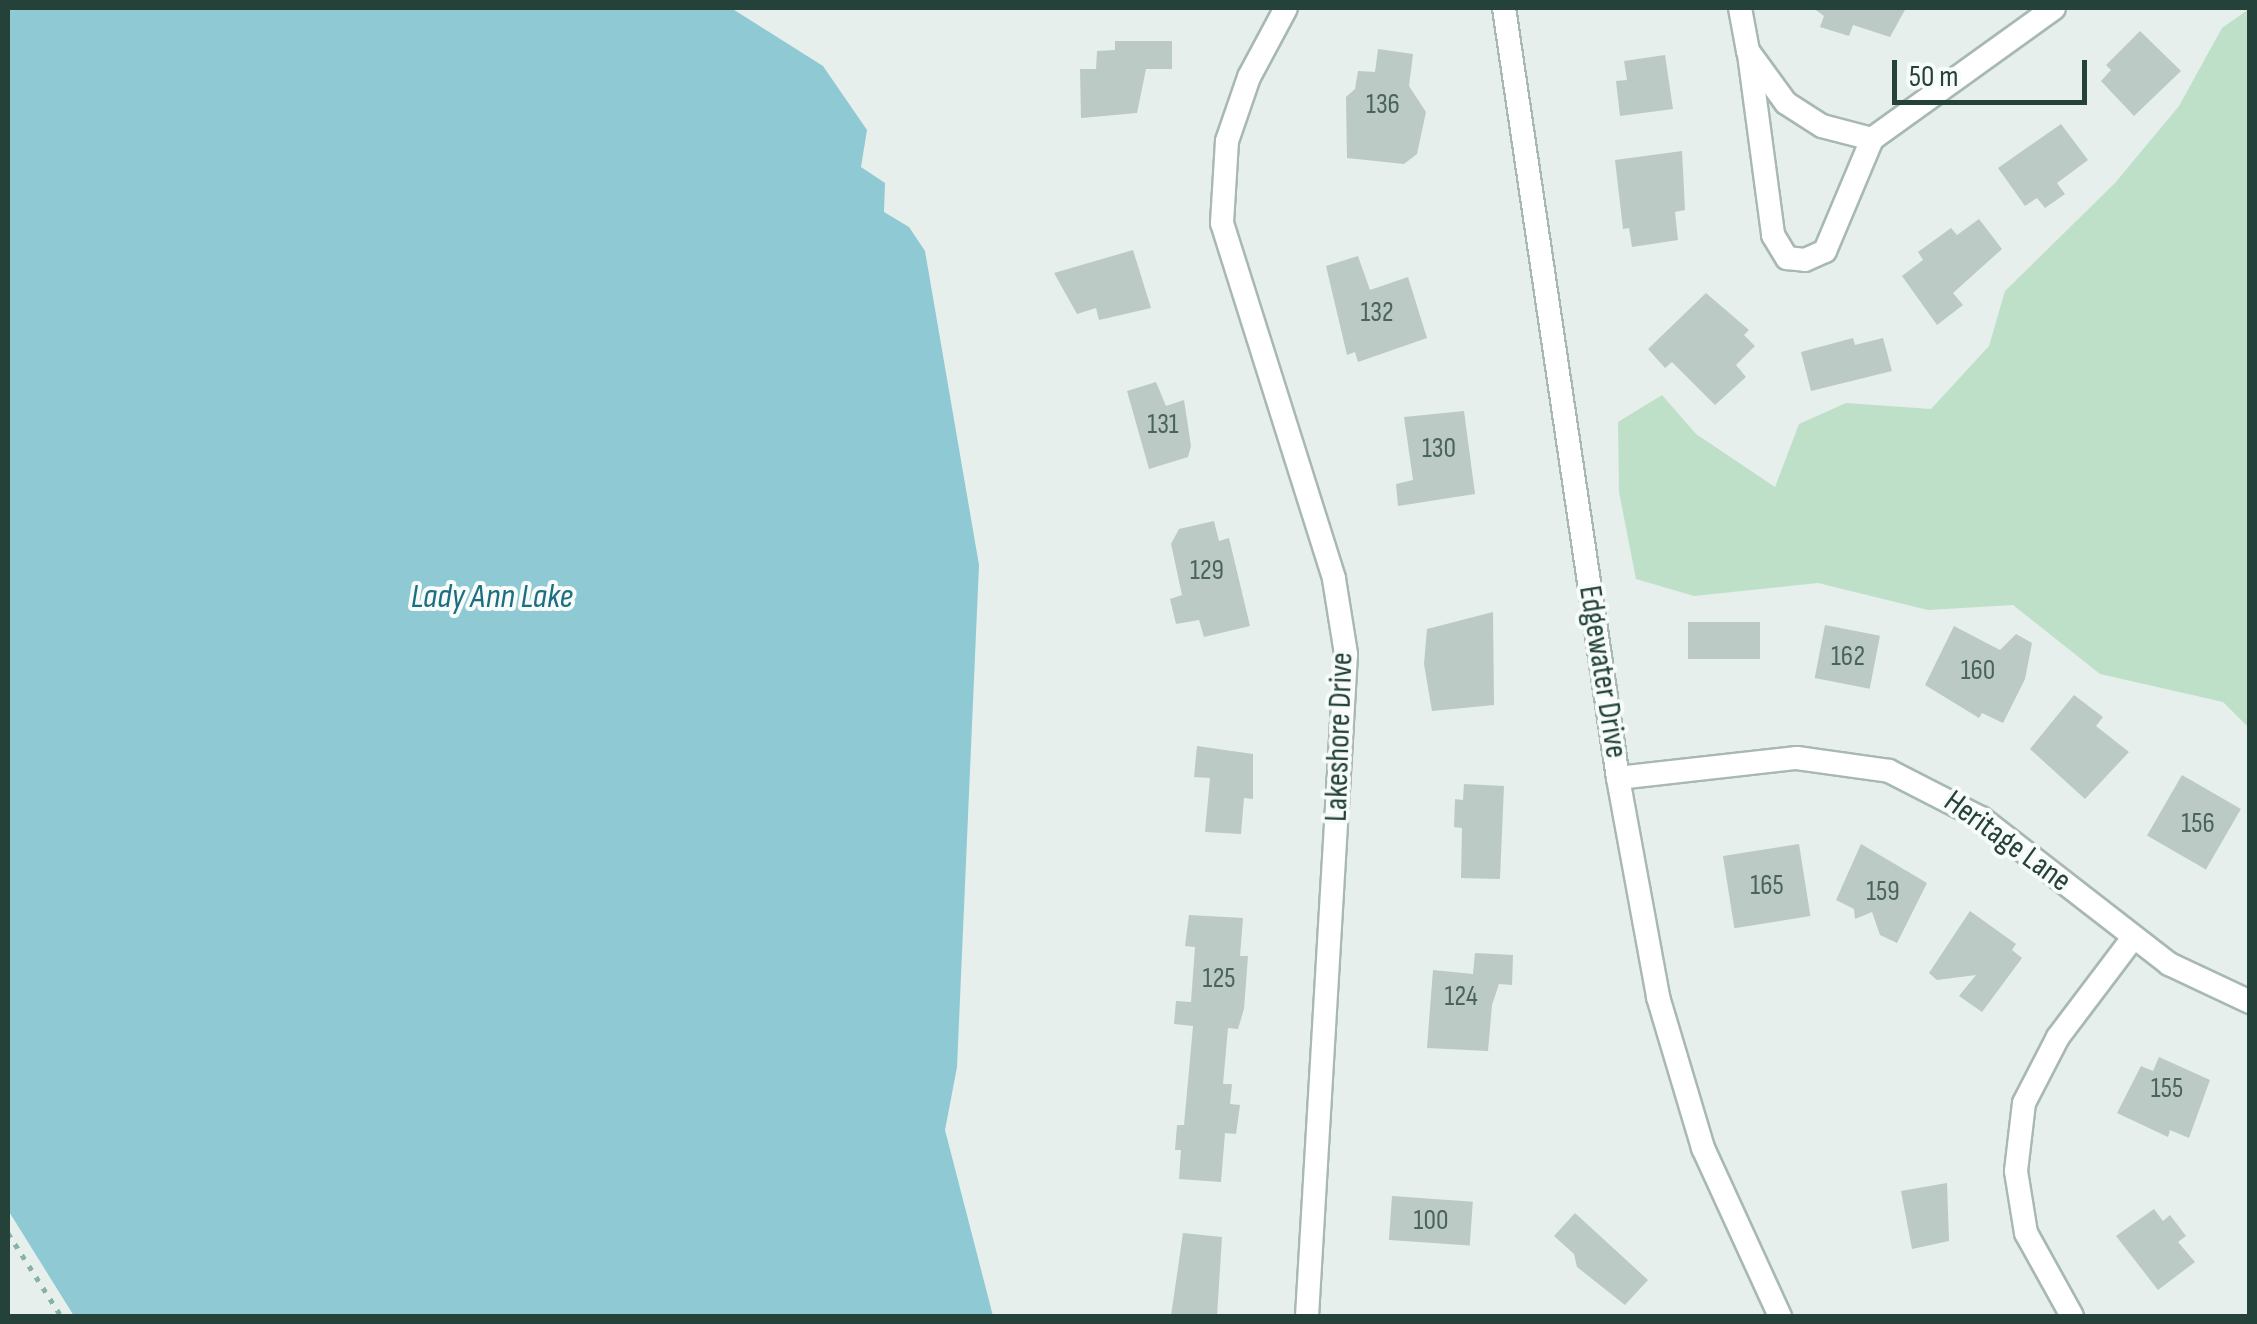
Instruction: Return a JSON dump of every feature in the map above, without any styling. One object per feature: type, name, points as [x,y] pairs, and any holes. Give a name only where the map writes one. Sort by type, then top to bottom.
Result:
[{"type":"street","name":"Lakeshore Drive","points":[[1286,8],[1249,77],[1227,141],[1222,223],[1329,563],[1346,654],[1307,1316]]},
{"type":"street","name":"Edgewater Drive","points":[[1504,8],[1618,778],[1658,997],[1697,1129],[1780,1316]]},
{"type":"street","points":[[1740,8],[1772,235],[1787,258],[1805,260],[1825,251],[1872,139],[2054,8]]},
{"type":"street","points":[[1748,51],[1786,102],[1822,126],[1872,139]]},
{"type":"street","name":"Heritage Lane","points":[[1618,778],[1797,758],[1889,771],[1982,818],[2132,938],[2250,1002]]},
{"type":"street","points":[[2072,1316],[2026,1233],[2016,1171],[2024,1103],[2058,1037],[2132,938]]},
{"type":"path","points":[[8,1233],[60,1316]]},
{"type":"green space","points":[[2249,9],[2249,728],[2223,702],[2100,674],[2013,605],[1928,610],[1818,583],[1694,596],[1636,579],[1619,492],[1618,422],[1662,395],[1696,434],[1775,487],[1799,424],[1846,403],[1931,409],[1989,346],[2005,291],[2115,183],[2179,106],[2222,28]]},
{"type":"water","name":"Lady Ann Lake","points":[[8,8],[731,8],[823,66],[867,130],[861,167],[885,183],[884,212],[909,227],[925,251],[979,565],[957,1067],[945,1130],[993,1316],[74,1316],[8,1210]]},
{"type":"building","points":[[1813,8],[1906,8],[1890,37],[1853,25],[1849,36],[1820,27],[1824,16]]},
{"type":"building","points":[[2140,31],[2181,71],[2134,116],[2101,81],[2111,70],[2106,65]]},
{"type":"building","points":[[1115,41],[1172,41],[1172,69],[1146,69],[1137,113],[1081,118],[1080,69],[1096,69],[1097,51],[1115,50]]},
{"type":"building","points":[[1378,49],[1413,54],[1409,86],[1426,112],[1417,154],[1404,164],[1347,158],[1346,97],[1355,89],[1358,71],[1375,72]]},
{"type":"building","points":[[1665,55],[1673,109],[1620,116],[1616,81],[1627,80],[1624,61]]},
{"type":"building","points":[[2061,124],[2088,160],[2057,183],[2065,194],[2045,208],[2037,198],[2025,206],[1998,168]]},
{"type":"building","points":[[1682,151],[1685,210],[1675,212],[1678,240],[1632,247],[1629,228],[1623,229],[1615,160]]},
{"type":"building","points":[[1979,219],[2002,249],[1953,293],[1963,305],[1937,325],[1902,276],[1923,260],[1918,252],[1951,228],[1957,235]]},
{"type":"building","points":[[1133,250],[1151,308],[1099,320],[1096,308],[1077,314],[1054,273]]},
{"type":"building","points":[[1358,256],[1370,290],[1408,277],[1427,338],[1358,362],[1355,352],[1347,355],[1326,266]]},
{"type":"building","points":[[1706,293],[1749,330],[1744,335],[1755,346],[1736,365],[1746,377],[1715,405],[1672,362],[1665,368],[1648,349]]},
{"type":"building","points":[[1853,338],[1855,345],[1883,338],[1892,371],[1811,391],[1801,352]]},
{"type":"building","points":[[1156,382],[1166,406],[1184,400],[1191,446],[1188,457],[1149,469],[1127,391]]},
{"type":"building","points":[[1464,411],[1475,494],[1398,506],[1396,484],[1413,480],[1404,417]]},
{"type":"building","points":[[1214,521],[1219,541],[1229,538],[1250,626],[1204,637],[1199,620],[1176,624],[1170,599],[1182,595],[1171,544],[1179,529]]},
{"type":"building","points":[[1493,612],[1494,705],[1432,711],[1424,664],[1427,629]]},
{"type":"building","points":[[1688,622],[1760,622],[1760,659],[1688,659]]},
{"type":"building","points":[[1825,625],[1880,636],[1870,689],[1815,678]]},
{"type":"building","points":[[1954,626],[2000,650],[2016,634],[2032,643],[2025,679],[2003,723],[1982,713],[1979,718],[1925,685]]},
{"type":"building","points":[[2074,695],[2103,717],[2096,726],[2129,752],[2085,799],[2030,749]]},
{"type":"building","points":[[1197,746],[1253,754],[1253,799],[1244,798],[1241,834],[1205,832],[1210,778],[1194,777]]},
{"type":"building","points":[[2182,775],[2241,809],[2206,870],[2147,836]]},
{"type":"building","points":[[1464,784],[1504,786],[1500,879],[1461,878],[1462,828],[1454,827],[1455,799],[1463,800]]},
{"type":"building","points":[[1799,844],[1810,916],[1734,928],[1723,856]]},
{"type":"building","points":[[1861,844],[1927,883],[1897,943],[1880,935],[1872,912],[1855,919],[1854,909],[1836,900]]},
{"type":"building","points":[[1970,911],[2016,944],[2012,950],[2022,958],[1982,1012],[1959,996],[1976,975],[1937,980],[1929,973]]},
{"type":"building","points":[[1189,915],[1243,918],[1240,956],[1248,956],[1244,1009],[1238,1029],[1228,1028],[1223,1084],[1232,1084],[1230,1104],[1240,1105],[1236,1134],[1225,1133],[1221,1182],[1179,1179],[1181,1150],[1175,1150],[1177,1125],[1184,1125],[1193,1026],[1174,1024],[1176,1001],[1191,1002],[1195,947],[1185,946]]},
{"type":"building","points":[[1475,953],[1513,955],[1512,985],[1499,984],[1492,1005],[1488,1051],[1427,1048],[1433,970],[1473,974]]},
{"type":"building","points":[[2159,1057],[2210,1080],[2189,1138],[2170,1130],[2168,1137],[2117,1113],[2141,1066],[2153,1071]]},
{"type":"building","points":[[1947,1183],[1949,1241],[1912,1249],[1901,1191]]},
{"type":"building","points":[[1392,1196],[1473,1202],[1470,1246],[1389,1240]]},
{"type":"building","points":[[2154,1209],[2163,1221],[2170,1215],[2186,1236],[2178,1242],[2195,1262],[2158,1290],[2116,1236]]},
{"type":"building","points":[[1575,1213],[1648,1280],[1625,1305],[1577,1267],[1574,1254],[1554,1236]]},
{"type":"building","points":[[1183,1233],[1222,1237],[1217,1316],[1171,1316]]}]
